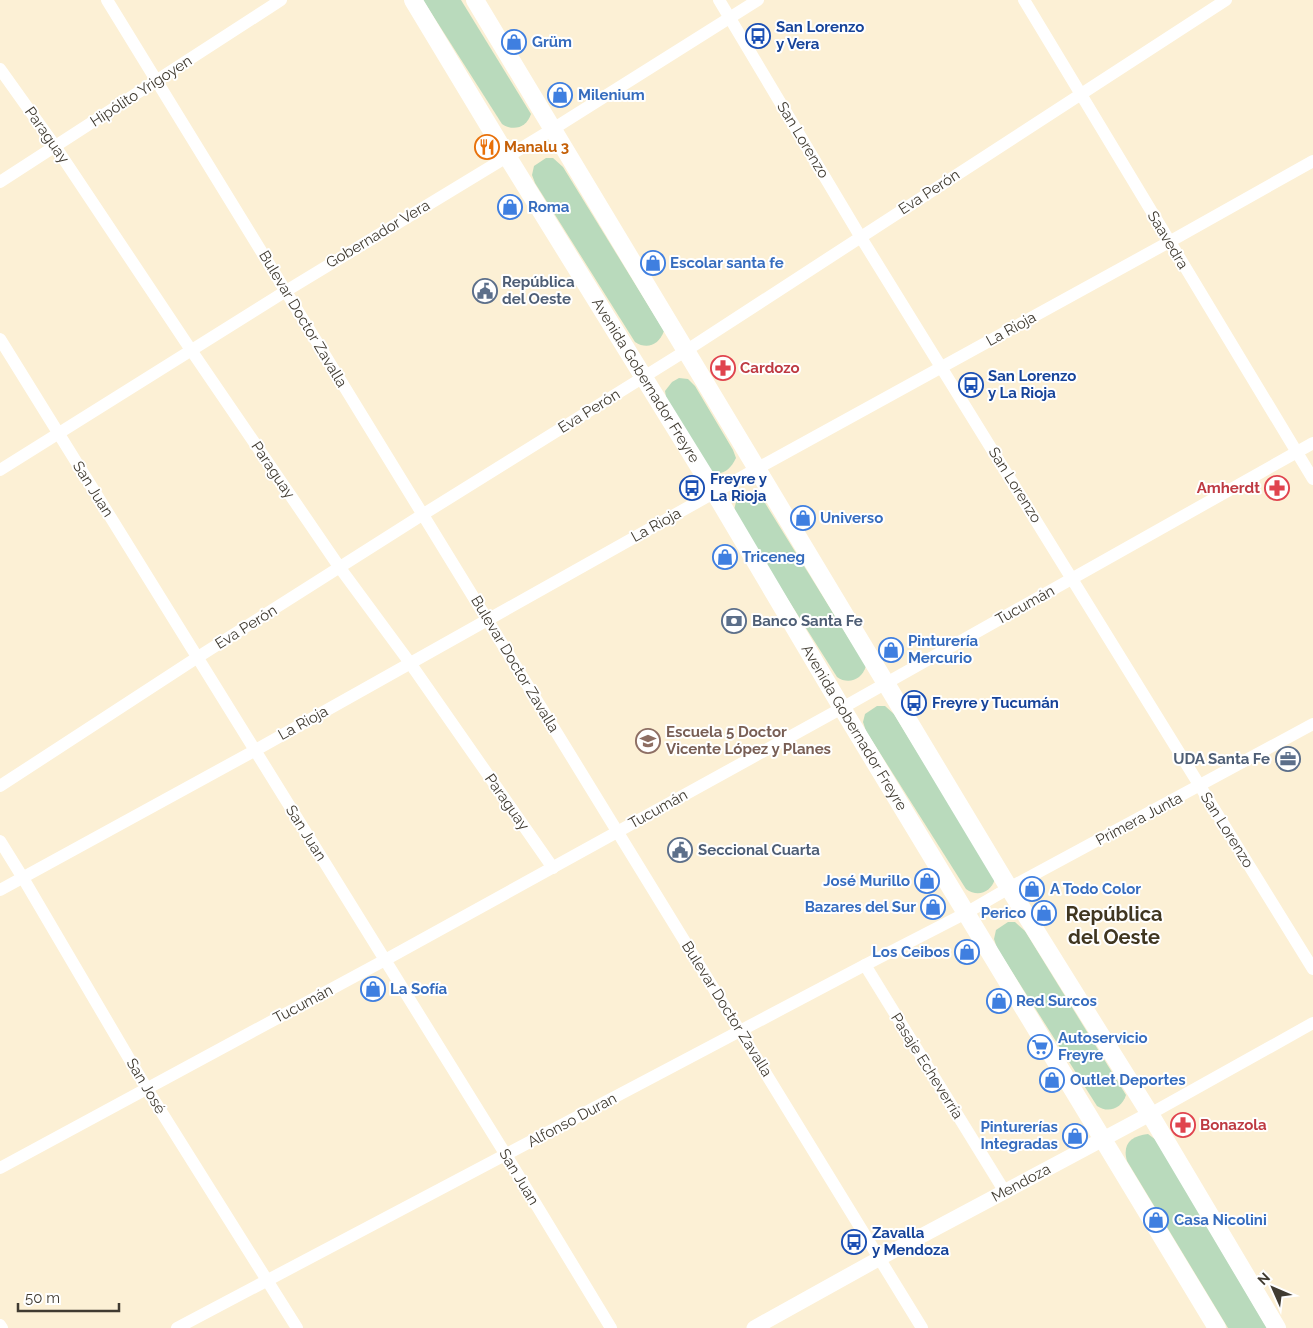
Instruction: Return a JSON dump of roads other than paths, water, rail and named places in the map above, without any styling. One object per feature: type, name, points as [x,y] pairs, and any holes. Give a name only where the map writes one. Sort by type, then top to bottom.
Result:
[{"type":"main road","name":"Avenida Gobernador Freyre","points":[[413,0],[715,493],[842,708],[1217,1328]]},
{"type":"main road","points":[[475,0],[1010,888],[1150,1114],[1277,1328]]},
{"type":"street","name":"Bulevar Doctor Zavalla","points":[[107,0],[922,1328]]},
{"type":"street","name":"Hipólito Yrigoyen","points":[[0,182],[281,0]]},
{"type":"street","name":"San Lorenzo","points":[[719,0],[860,236],[1313,969]]},
{"type":"street","name":"Gobernador Vera","points":[[0,470],[758,0]]},
{"type":"street","name":"Saavedra","points":[[1024,0],[1313,479]]},
{"type":"street","name":"Eva Perón","points":[[0,786],[198,657],[686,350],[1226,0]]},
{"type":"street","name":"Paraguay","points":[[0,69],[55,146],[340,568],[410,662],[553,868]]},
{"type":"street","name":"La Rioja","points":[[0,890],[254,751],[758,468],[1313,161]]},
{"type":"street","name":"San Juan","points":[[0,339],[506,1155],[610,1328]]},
{"type":"street","name":"Tucumán","points":[[0,1168],[553,868],[1313,443]]},
{"type":"street","name":"Primera Junta","points":[[966,913],[1313,724]]},
{"type":"street","name":"San José","points":[[0,841],[147,1089],[297,1328]]},
{"type":"street","name":"Alfonso Duran","points":[[177,1328],[966,913]]},
{"type":"street","name":"Pasaje Echeverría","points":[[865,965],[1005,1192]]},
{"type":"street","name":"Mendoza","points":[[754,1328],[880,1258],[1103,1140],[1313,1023]]},
{"type":"place","name":"San Lorenzo y Vera","points":[[758,36]]},
{"type":"place","name":"Grüm","points":[[514,42]]},
{"type":"place","name":"Milenium","points":[[560,95]]},
{"type":"place","name":"Manalu 3","points":[[487,147]]},
{"type":"place","name":"Roma","points":[[510,207]]},
{"type":"place","name":"Escolar santa fe","points":[[653,263]]},
{"type":"place","name":"República del Oeste","points":[[485,291]]},
{"type":"place","name":"Cardozo","points":[[723,368]]},
{"type":"place","name":"San Lorenzo y La Rioja","points":[[971,385]]},
{"type":"place","name":"Freyre y La Rioja","points":[[692,488]]},
{"type":"place","name":"Amherdt","points":[[1277,488]]},
{"type":"place","name":"Universo","points":[[803,518]]},
{"type":"place","name":"Triceneg","points":[[725,557]]},
{"type":"place","name":"Banco Santa Fe","points":[[734,621]]},
{"type":"place","name":"Pinturería Mercurio","points":[[891,650]]},
{"type":"place","name":"Freyre y Tucumán","points":[[914,703]]},
{"type":"place","name":"Escuela 5 Doctor Vicente López y Planes","points":[[648,741]]},
{"type":"place","name":"UDA Santa Fe","points":[[1288,759]]},
{"type":"place","name":"Seccional Cuarta","points":[[680,850]]},
{"type":"place","name":"José Murillo","points":[[927,881]]},
{"type":"place","name":"A Todo Color","points":[[1032,889]]},
{"type":"place","name":"Bazares del Sur","points":[[933,907]]},
{"type":"place","name":"Perico","points":[[1044,913]]},
{"type":"place","name":"Los Ceibos","points":[[967,952]]},
{"type":"place","name":"La Sofía","points":[[373,989]]},
{"type":"place","name":"Red Surcos","points":[[999,1001]]},
{"type":"place","name":"Autoservicio Freyre","points":[[1040,1047]]},
{"type":"place","name":"Outlet Deportes","points":[[1052,1080]]},
{"type":"place","name":"Bonazola","points":[[1183,1125]]},
{"type":"place","name":"Pinturerías Integradas","points":[[1075,1136]]},
{"type":"place","name":"Casa Nicolini","points":[[1156,1220]]},
{"type":"place","name":"Zavalla y Mendoza","points":[[854,1242]]},
{"type":"district","name":"República del Oeste","points":[[1114,926]]}]
